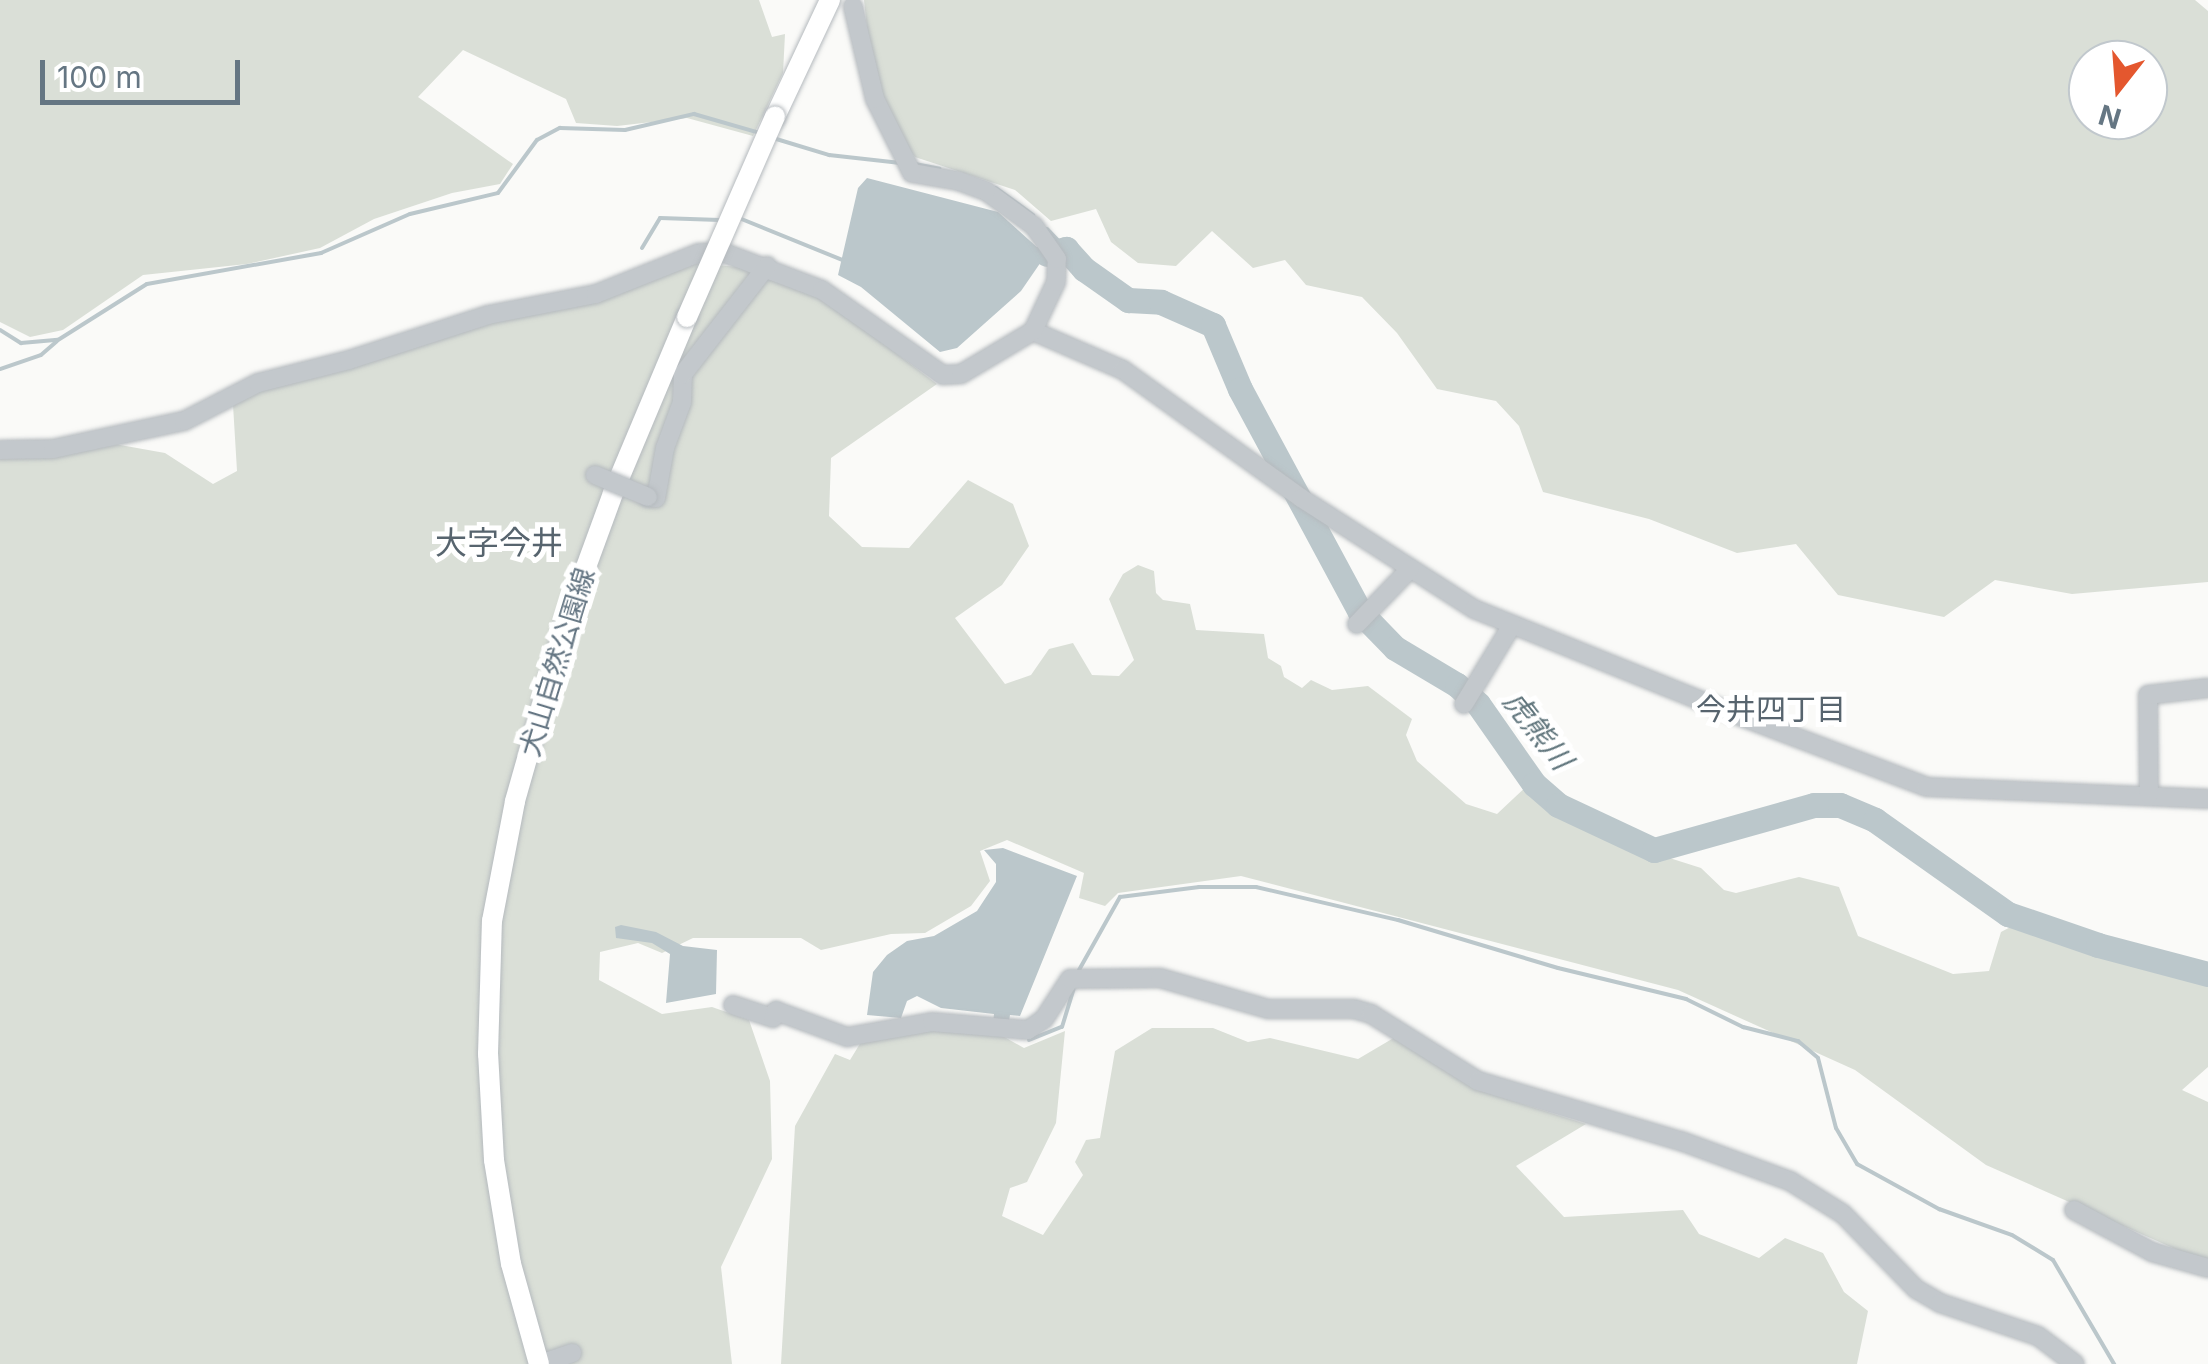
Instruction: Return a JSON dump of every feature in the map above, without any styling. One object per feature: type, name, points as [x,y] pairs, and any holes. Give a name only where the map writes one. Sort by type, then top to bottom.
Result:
[{"type":"main road","name":"犬山自然公園線","points":[[540,1364],[511,1264],[494,1160],[488,1054],[492,920],[515,801],[568,619],[612,494],[686,317],[830,0]]},
{"type":"street","points":[[0,450],[53,449],[184,421],[258,383],[349,360],[488,315],[596,294],[699,253],[722,252],[822,290],[943,375],[961,374],[1033,331],[1056,282],[1055,253],[1016,210],[986,191],[907,162],[875,98],[854,7]]},
{"type":"street","points":[[595,475],[656,498],[665,448],[682,402],[684,374],[767,266]]},
{"type":"street","points":[[1033,331],[1123,370],[1295,494],[1410,570],[1474,609],[1512,625],[1928,787],[2208,799]]},
{"type":"street","points":[[1357,624],[1410,570]]},
{"type":"street","points":[[1464,704],[1512,625]]},
{"type":"street","points":[[2149,795],[2148,695],[2208,688]]},
{"type":"street","points":[[733,1005],[772,1018],[776,1011],[846,1036],[932,1022],[1028,1030],[1044,1019],[1070,980],[1160,978],[1268,1009],[1371,1014],[1478,1081],[1681,1141],[1790,1181],[1844,1214],[1916,1289],[1940,1303],[2038,1336],[2075,1364]]},
{"type":"street","points":[[2074,1210],[2152,1252],[2208,1268]]},
{"type":"street","points":[[540,1364],[572,1353]]},
{"type":"shaded area","points":[[0,0],[759,0],[772,37],[785,34],[783,73],[753,136],[687,118],[617,126],[576,123],[566,99],[463,50],[418,97],[513,164],[500,184],[452,193],[374,219],[320,248],[247,264],[143,275],[63,330],[30,337],[0,322]]},
{"type":"shaded area","points":[[864,0],[2195,0],[2208,11],[2208,582],[2072,594],[1995,580],[1944,617],[1838,595],[1796,544],[1737,553],[1649,519],[1543,492],[1519,426],[1496,401],[1437,389],[1397,333],[1362,297],[1306,285],[1285,260],[1253,268],[1212,231],[1176,266],[1138,263],[1111,242],[1096,209],[1051,221],[1015,190],[915,157],[894,129],[871,65]]},
{"type":"shaded area","points":[[867,178],[998,212],[1049,258],[1043,259],[1021,291],[957,348],[940,352],[861,287],[838,275],[858,188]]},
{"type":"shaded area","points":[[692,263],[751,268],[819,295],[937,384],[831,458],[829,516],[862,547],[909,548],[968,480],[1013,504],[1029,546],[1002,585],[955,618],[1005,684],[1031,675],[1049,649],[1073,643],[1092,675],[1119,676],[1134,660],[1109,599],[1123,574],[1138,565],[1154,571],[1156,593],[1163,600],[1190,604],[1196,630],[1264,634],[1268,658],[1281,666],[1284,677],[1302,688],[1311,680],[1332,690],[1368,686],[1412,719],[1406,735],[1417,761],[1466,804],[1497,814],[1528,785],[1551,805],[1635,847],[1701,868],[1724,890],[1736,893],[1799,877],[1839,887],[1858,936],[1953,974],[1989,971],[2001,932],[2020,922],[2208,978],[2208,1067],[2182,1090],[2208,1102],[2208,1259],[2182,1252],[1986,1165],[1855,1070],[1678,990],[1241,876],[1118,893],[1105,906],[1079,898],[1084,873],[1007,840],[980,851],[990,881],[971,906],[925,933],[891,934],[821,950],[801,938],[693,938],[662,953],[638,943],[600,952],[599,980],[662,1014],[712,1007],[749,1020],[770,1081],[772,1159],[721,1267],[732,1364],[0,1364],[0,455],[109,443],[165,453],[213,484],[237,471],[233,405],[265,388]]},
{"type":"shaded area","points":[[1003,848],[1077,876],[1020,1016],[1010,1015],[1008,1026],[993,1023],[994,1014],[941,1008],[917,996],[907,1001],[901,1018],[867,1015],[873,972],[887,955],[907,941],[934,936],[977,911],[996,882],[996,864],[984,850]]},
{"type":"shaded area","points":[[615,927],[656,932],[683,946],[717,950],[716,994],[666,1003],[670,954],[652,943],[616,938]]},
{"type":"shaded area","points":[[931,1028],[992,1030],[1024,1048],[1065,1031],[1056,1123],[1027,1182],[1010,1188],[1002,1216],[1043,1235],[1083,1175],[1075,1162],[1086,1140],[1100,1138],[1115,1051],[1152,1028],[1213,1028],[1248,1042],[1270,1038],[1358,1059],[1397,1036],[1475,1089],[1586,1124],[1516,1166],[1564,1217],[1683,1210],[1699,1234],[1759,1258],[1785,1238],[1823,1253],[1844,1292],[1868,1311],[1857,1364],[781,1364],[795,1126],[835,1054],[850,1060],[861,1042]]},
{"type":"waterway","points":[[0,330],[21,343],[58,340],[147,284],[321,253],[410,214],[498,193],[537,140],[560,128],[625,130],[694,114],[760,133]]},
{"type":"waterway","points":[[773,138],[829,155],[901,163]]},
{"type":"waterway","points":[[915,164],[940,169]]},
{"type":"waterway","points":[[996,188],[1033,215]]},
{"type":"waterway","points":[[642,248],[660,218],[720,220]]},
{"type":"waterway","points":[[739,218],[845,261]]},
{"type":"waterway","points":[[1047,229],[1066,249]]},
{"type":"waterway","name":"虎熊川","points":[[1047,254],[1066,249],[1084,269],[1128,300],[1161,302],[1213,325],[1240,389],[1360,612],[1395,648],[1457,685],[1478,704],[1534,784],[1558,805],[1654,850],[1814,805],[1840,805],[1875,820],[2008,914],[2098,945],[2208,974]]},
{"type":"waterway","points":[[0,369],[41,355],[57,341]]},
{"type":"waterway","points":[[1079,970],[1120,897],[1199,887],[1256,887],[1398,920],[1558,968],[1686,999],[1743,1027],[1798,1041],[1818,1058],[1836,1128],[1857,1164],[1939,1209],[2012,1235],[2053,1260],[2114,1364]]},
{"type":"waterway","points":[[1029,1040],[1062,1027],[1073,990]]},
{"type":"district","name":"大字今井","points":[[499,543]]},
{"type":"district","name":"今井四丁目","points":[[1771,709]]}]
